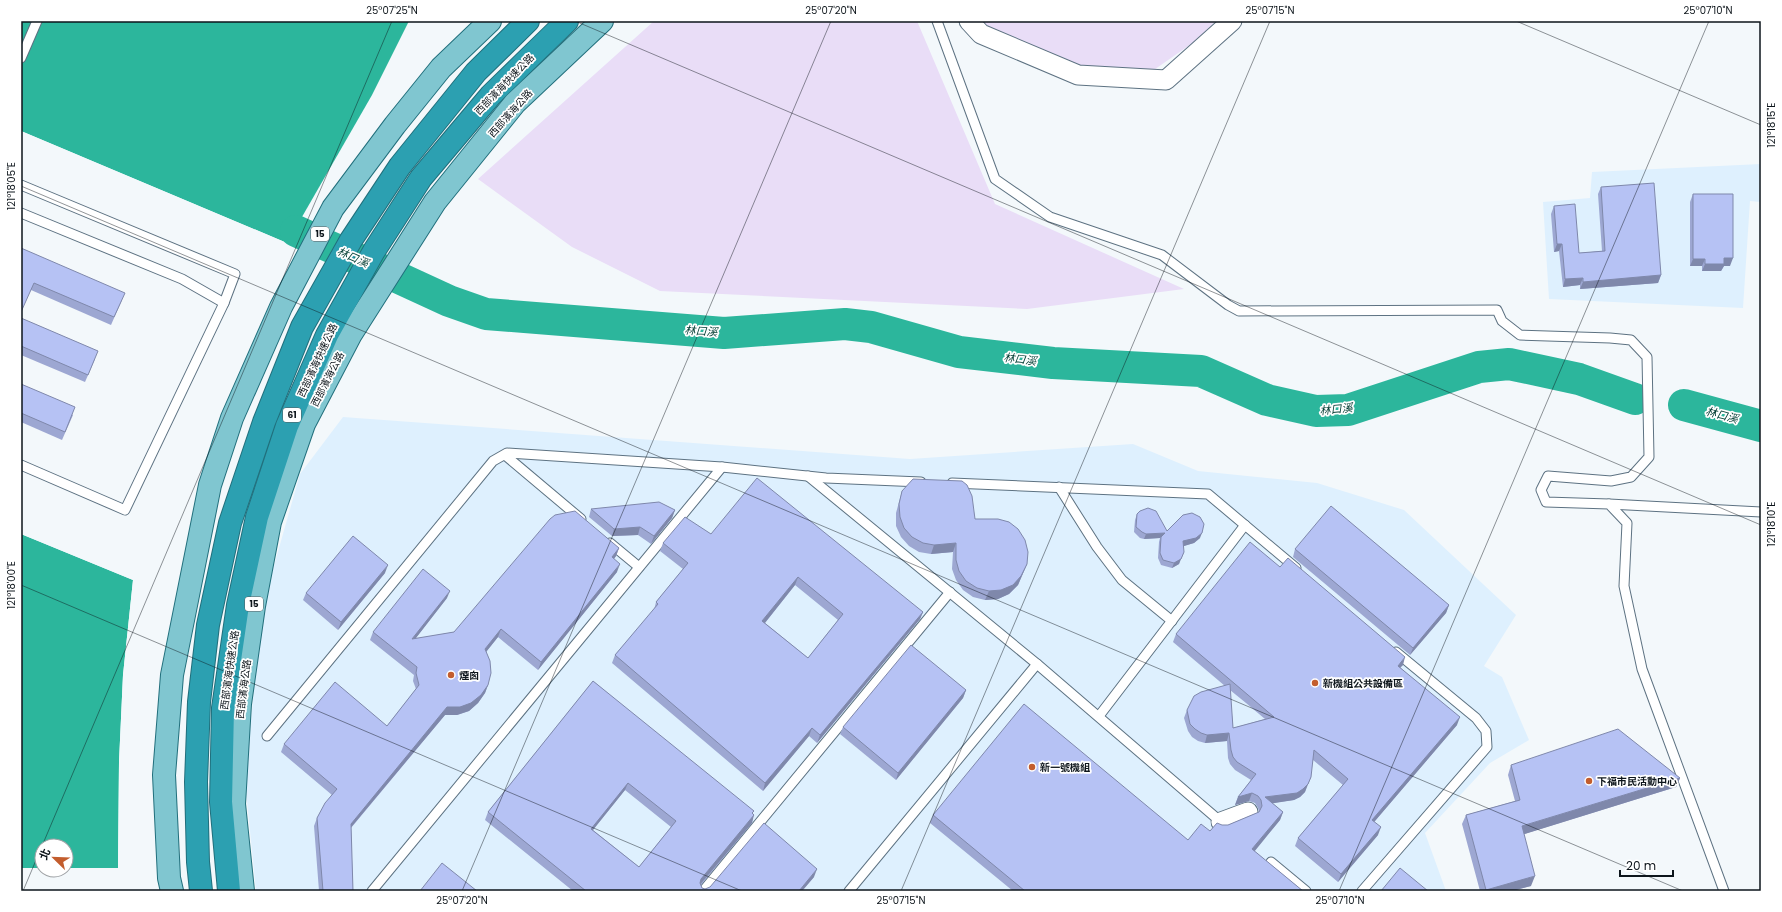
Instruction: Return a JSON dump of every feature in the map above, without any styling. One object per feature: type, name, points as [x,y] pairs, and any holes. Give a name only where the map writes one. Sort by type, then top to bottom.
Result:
[{"type":"highway","name":"61","points":[[201,891],[198,862],[196,782],[199,702],[208,625],[230,523],[264,422],[302,327],[351,240],[400,166],[476,72],[528,21]]},
{"type":"highway","name":"西部濱海快速公路","points":[[229,891],[221,802],[223,708],[238,605],[257,517],[287,426],[327,335],[374,251],[421,178],[491,95],[567,21]]},
{"type":"main road","name":"15","points":[[172,891],[169,878],[164,775],[172,675],[210,484],[232,418],[281,307],[333,208],[395,125],[441,68],[490,21]]},
{"type":"main road","name":"西部濱海公路","points":[[242,891],[234,804],[240,704],[254,606],[270,522],[304,424],[351,334],[435,202],[515,103],[602,21]]},
{"type":"street","points":[[968,21],[981,34],[1078,75],[1166,80],[1232,21]]},
{"type":"street","points":[[1221,822],[1248,812]]},
{"type":"lane","points":[[21,58],[37,21]]},
{"type":"lane","points":[[937,21],[995,179],[1050,217],[1162,255],[1239,312],[1497,310],[1502,321],[1520,335],[1631,340],[1647,357],[1649,457],[1631,477],[1611,482],[1548,476],[1541,490],[1546,502],[1761,512]]},
{"type":"lane","points":[[21,185],[235,274],[224,303],[125,510],[21,465]]},
{"type":"lane","points":[[21,213],[182,279],[224,303]]},
{"type":"lane","points":[[267,736],[493,461],[507,454],[722,467],[808,476],[927,482]]},
{"type":"lane","points":[[505,455],[590,527]]},
{"type":"lane","points":[[372,891],[722,467]]},
{"type":"lane","points":[[808,476],[1037,664],[1221,822]]},
{"type":"lane","points":[[943,483],[1208,494],[1305,576]]},
{"type":"lane","points":[[1059,487],[1097,546],[1122,580],[1172,620]]},
{"type":"lane","points":[[1609,504],[1627,523],[1624,586],[1642,669],[1724,891]]},
{"type":"lane","points":[[1099,716],[1245,525]]},
{"type":"lane","points":[[602,537],[639,568]]},
{"type":"lane","points":[[703,891],[950,592]]},
{"type":"lane","points":[[1362,891],[1487,747],[1486,731],[1476,718],[1391,647]]},
{"type":"lane","points":[[849,891],[1037,664]]},
{"type":"lane","points":[[1271,862],[1306,891]]},
{"type":"shaded area","points":[[21,21],[409,21],[372,95],[287,243],[21,131]]},
{"type":"shaded area","points":[[654,21],[917,21],[995,204],[1184,289],[1027,309],[660,291],[572,247],[478,179]]},
{"type":"shaded area","points":[[973,21],[1216,21],[1194,42],[1148,74],[1120,77],[1030,53]]},
{"type":"shaded area","points":[[1761,164],[1761,202],[1750,201],[1743,308],[1549,299],[1543,202],[1590,198],[1592,172]]},
{"type":"shaded area","points":[[343,417],[910,459],[1133,444],[1198,471],[1317,483],[1404,510],[1516,615],[1484,666],[1502,677],[1529,740],[1490,763],[1425,833],[1446,891],[256,891],[245,781],[262,608],[300,474]]},
{"type":"shaded area","points":[[21,534],[133,580],[123,675],[119,762],[118,868],[74,868],[74,838],[34,838],[34,868],[21,868]]},
{"type":"pier","points":[[21,131],[287,243],[286,245],[21,133]]},
{"type":"pier","points":[[21,532],[135,580],[125,675],[121,762],[119,870],[74,870],[74,868],[118,868],[119,762],[123,675],[133,580],[21,534]]},
{"type":"building","points":[[1654,183],[1661,275],[1583,282],[1583,278],[1565,279],[1562,244],[1557,244],[1554,206],[1575,204],[1579,253],[1605,251],[1601,187]]},
{"type":"building","points":[[1693,194],[1733,194],[1733,258],[1724,258],[1724,264],[1705,264],[1705,259],[1693,259]]},
{"type":"building","points":[[21,248],[125,293],[114,317],[34,283],[21,312]]},
{"type":"building","points":[[21,318],[98,351],[88,375],[21,346]]},
{"type":"building","points":[[21,384],[75,407],[65,432],[21,413]]},
{"type":"building","points":[[757,478],[923,612],[820,735],[812,728],[765,783],[615,655],[658,604],[656,602],[688,563],[663,543],[685,517],[711,534]],"holes":[[[798,577],[843,614],[808,658],[762,621]]]},
{"type":"building","points":[[913,479],[962,481],[967,485],[972,496],[975,519],[998,519],[1009,522],[1018,529],[1025,540],[1028,552],[1027,564],[1021,576],[1013,585],[1001,590],[989,591],[977,588],[966,581],[959,571],[956,560],[956,543],[934,545],[923,543],[912,537],[904,528],[900,517],[899,504],[902,491]]},
{"type":"building","points":[[659,502],[675,510],[654,536],[640,527],[614,529],[591,509]]},
{"type":"building","points":[[1331,506],[1449,605],[1413,648],[1295,549]]},
{"type":"building","points":[[1148,508],[1156,511],[1167,531],[1183,515],[1192,513],[1200,517],[1204,524],[1202,533],[1196,538],[1183,541],[1184,552],[1181,559],[1174,563],[1163,560],[1160,553],[1161,537],[1165,533],[1146,534],[1136,527],[1137,514]]},
{"type":"building","points":[[575,511],[619,548],[612,557],[620,564],[541,662],[501,629],[485,649],[490,661],[491,673],[488,685],[481,695],[471,703],[460,707],[447,707],[351,824],[353,891],[323,891],[317,818],[325,803],[337,789],[284,744],[335,682],[387,726],[419,685],[416,673],[417,667],[373,632],[423,569],[450,591],[412,639],[454,632],[550,519],[555,515]]},
{"type":"building","points":[[353,536],[388,565],[341,622],[306,593]]},
{"type":"building","points":[[1250,542],[1280,567],[1288,558],[1405,657],[1398,666],[1460,717],[1372,820],[1381,827],[1341,874],[1298,838],[1348,779],[1314,750],[1311,777],[1308,784],[1303,789],[1297,793],[1265,797],[1283,812],[1252,849],[1303,891],[1025,891],[933,815],[1024,704],[1188,840],[1201,824],[1210,831],[1217,823],[1228,825],[1259,812],[1262,806],[1261,800],[1258,796],[1252,793],[1238,797],[1256,774],[1237,762],[1233,757],[1229,733],[1207,735],[1201,733],[1190,724],[1187,710],[1194,696],[1201,692],[1230,684],[1233,728],[1274,717],[1176,634]]},
{"type":"building","points":[[911,645],[966,690],[898,773],[843,727]]},
{"type":"building","points":[[593,681],[754,811],[752,813],[754,815],[701,879],[700,883],[702,888],[705,889],[710,887],[764,823],[817,869],[799,891],[586,891],[488,812]],"holes":[[[628,783],[676,821],[639,867],[591,829]]]},
{"type":"building","points":[[1618,729],[1680,778],[1522,826],[1535,876],[1486,890],[1466,815],[1520,800],[1511,765]]},
{"type":"building","points":[[442,863],[477,891],[420,891]]},
{"type":"building","points":[[1400,868],[1428,891],[1381,891]]},
{"type":"waterway","name":"林口溪","points":[[296,231],[307,236]]},
{"type":"waterway","name":"林口溪","points":[[326,245],[380,269]]},
{"type":"waterway","name":"林口溪","points":[[399,278],[449,301],[486,314],[724,333],[845,324],[871,327],[959,352],[1053,363],[1201,371],[1267,400],[1316,411],[1348,410],[1479,367],[1509,364],[1579,379],[1635,399]]},
{"type":"waterway","name":"林口溪","points":[[1684,405],[1761,426]]},
{"type":"place","name":"煙囪","points":[[451,675]]},
{"type":"place","name":"新機組公共設備區","points":[[1315,683]]},
{"type":"place","name":"新一號機組","points":[[1032,767]]},
{"type":"place","name":"下福市民活動中心","points":[[1589,781]]}]
